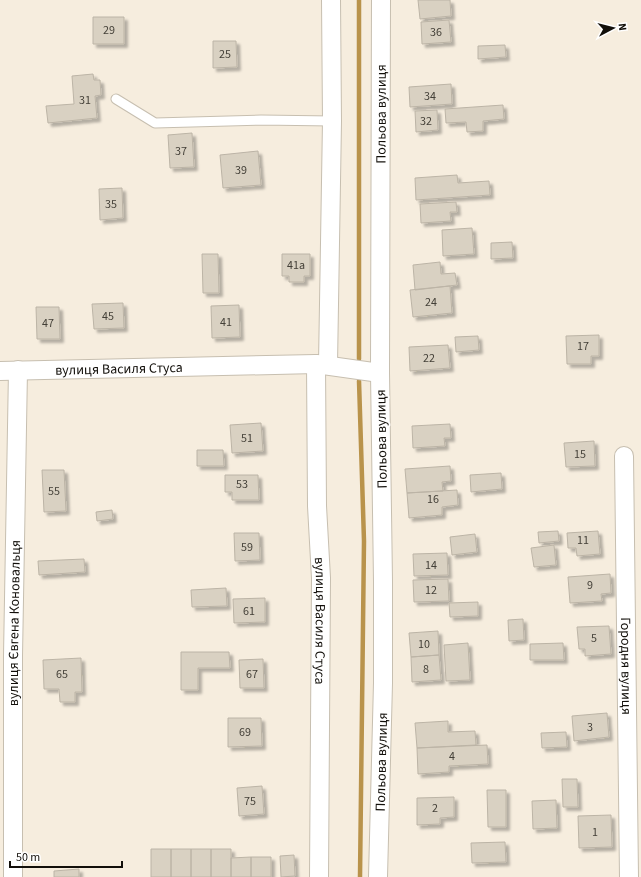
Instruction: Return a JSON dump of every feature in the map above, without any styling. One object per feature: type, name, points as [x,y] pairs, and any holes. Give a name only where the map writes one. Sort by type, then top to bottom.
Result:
[{"type":"street","name":"вулиця Василя Стуса","points":[[319,877],[321,578],[317,506],[332,121],[331,0]]},
{"type":"street","name":"Польова вулиця","points":[[378,877],[383,683],[380,373],[381,0]]},
{"type":"street","name":"вулиця Василя Стуса","points":[[9,370],[322,365],[380,373]]},
{"type":"street","name":"вулиця Євгена Коновальця","points":[[9,370],[13,656],[13,877]]},
{"type":"street","name":"Городня вулиця","points":[[624,456],[629,877]]},
{"type":"lane","points":[[116,99],[155,123],[254,120],[332,121]]},
{"type":"building","points":[[418,0],[450,0],[451,16],[420,19]]},
{"type":"building","points":[[93,17],[124,17],[124,44],[93,44]]},
{"type":"building","points":[[449,20],[451,42],[422,44],[421,22]]},
{"type":"building","points":[[213,41],[236,41],[237,67],[213,68]]},
{"type":"building","points":[[505,45],[506,57],[478,59],[478,46]]},
{"type":"building","points":[[93,74],[94,80],[100,80],[101,95],[95,96],[97,118],[48,123],[46,106],[74,104],[72,76]]},
{"type":"building","points":[[451,84],[452,104],[410,107],[409,87]]},
{"type":"building","points":[[503,105],[504,119],[483,121],[483,131],[467,132],[466,122],[446,123],[445,109]]},
{"type":"building","points":[[437,110],[438,130],[416,132],[415,111]]},
{"type":"building","points":[[192,133],[194,167],[170,168],[168,135]]},
{"type":"building","points":[[258,151],[261,185],[223,188],[220,155]]},
{"type":"building","points":[[457,175],[458,183],[489,181],[490,195],[416,200],[415,178]]},
{"type":"building","points":[[122,188],[123,218],[100,220],[99,189]]},
{"type":"building","points":[[456,202],[457,212],[450,212],[451,221],[421,223],[420,204]]},
{"type":"building","points":[[472,228],[474,254],[443,256],[442,230]]},
{"type":"building","points":[[512,242],[513,258],[491,259],[491,243]]},
{"type":"building","points":[[202,254],[218,254],[219,293],[203,293]]},
{"type":"building","points":[[282,254],[310,254],[310,276],[304,276],[304,282],[289,282],[289,276],[282,276]]},
{"type":"building","points":[[440,262],[441,274],[455,273],[457,285],[415,290],[413,265]]},
{"type":"building","points":[[450,286],[452,313],[413,317],[410,290]]},
{"type":"building","points":[[123,303],[124,328],[94,329],[92,304]]},
{"type":"building","points":[[239,305],[240,337],[212,338],[211,306]]},
{"type":"building","points":[[36,307],[59,307],[60,339],[37,339]]},
{"type":"building","points":[[599,335],[599,356],[591,356],[591,364],[567,364],[566,336]]},
{"type":"building","points":[[478,336],[479,350],[456,352],[455,337]]},
{"type":"building","points":[[448,345],[450,368],[410,371],[409,347]]},
{"type":"building","points":[[261,423],[263,451],[232,453],[230,425]]},
{"type":"building","points":[[450,424],[451,438],[444,438],[445,446],[413,448],[412,426]]},
{"type":"building","points":[[594,441],[595,466],[566,467],[564,443]]},
{"type":"building","points":[[197,450],[223,450],[224,466],[197,466]]},
{"type":"building","points":[[450,466],[451,481],[442,482],[443,491],[407,493],[405,469]]},
{"type":"building","points":[[42,470],[64,470],[66,511],[44,512]]},
{"type":"building","points":[[501,473],[502,489],[471,492],[470,475]]},
{"type":"building","points":[[225,475],[258,475],[259,500],[232,500],[232,492],[225,492]]},
{"type":"building","points":[[457,490],[458,505],[442,507],[442,515],[409,518],[407,493]]},
{"type":"building","points":[[112,510],[113,519],[97,521],[96,512]]},
{"type":"building","points":[[558,531],[559,541],[539,543],[538,532]]},
{"type":"building","points":[[598,531],[600,554],[577,556],[576,548],[568,548],[567,533]]},
{"type":"building","points":[[234,533],[259,533],[260,560],[235,561]]},
{"type":"building","points":[[475,534],[477,552],[452,555],[450,537]]},
{"type":"building","points":[[554,545],[556,565],[534,567],[531,548]]},
{"type":"building","points":[[447,553],[448,575],[414,576],[413,554]]},
{"type":"building","points":[[84,559],[85,572],[39,575],[38,561]]},
{"type":"building","points":[[610,574],[611,593],[601,594],[602,601],[570,603],[568,577]]},
{"type":"building","points":[[448,579],[449,601],[414,602],[413,580]]},
{"type":"building","points":[[226,588],[227,606],[192,607],[191,590]]},
{"type":"building","points":[[265,598],[265,622],[234,623],[233,599]]},
{"type":"building","points":[[478,602],[478,616],[450,617],[449,603]]},
{"type":"building","points":[[523,619],[524,640],[509,641],[508,620]]},
{"type":"building","points":[[609,626],[611,654],[585,656],[585,649],[579,649],[577,627]]},
{"type":"building","points":[[438,631],[439,655],[411,657],[409,633]]},
{"type":"building","points":[[468,643],[470,680],[446,681],[444,645]]},
{"type":"building","points":[[563,643],[564,660],[530,660],[530,644]]},
{"type":"building","points":[[181,652],[229,652],[230,668],[198,668],[198,690],[181,690]]},
{"type":"building","points":[[439,655],[441,680],[412,682],[411,657]]},
{"type":"building","points":[[81,658],[82,692],[75,692],[75,702],[60,702],[59,689],[44,689],[43,660]]},
{"type":"building","points":[[263,659],[264,688],[240,688],[239,660]]},
{"type":"building","points":[[607,713],[609,737],[574,741],[572,716]]},
{"type":"building","points":[[228,718],[261,718],[262,746],[228,747]]},
{"type":"building","points":[[448,721],[448,732],[475,731],[476,745],[417,748],[415,723]]},
{"type":"building","points":[[566,732],[567,747],[542,748],[541,733]]},
{"type":"building","points":[[487,745],[488,764],[449,766],[449,772],[418,774],[417,748]]},
{"type":"building","points":[[562,779],[577,779],[578,807],[563,807]]},
{"type":"building","points":[[262,786],[264,814],[239,816],[237,788]]},
{"type":"building","points":[[487,790],[506,790],[506,827],[488,827]]},
{"type":"building","points":[[454,797],[454,817],[440,818],[440,824],[417,825],[417,798]]},
{"type":"building","points":[[556,800],[557,828],[533,829],[532,801]]},
{"type":"building","points":[[611,815],[612,847],[579,848],[578,816]]},
{"type":"building","points":[[505,842],[506,862],[472,863],[471,843]]},
{"type":"building","points":[[151,849],[171,849],[171,877],[151,877]]},
{"type":"building","points":[[171,849],[191,849],[191,877],[171,877]]},
{"type":"building","points":[[191,849],[211,849],[211,877],[191,877]]},
{"type":"building","points":[[211,849],[231,849],[231,877],[211,877]]},
{"type":"building","points":[[294,855],[295,876],[281,877],[280,856]]},
{"type":"building","points":[[251,857],[271,857],[271,877],[251,877]]},
{"type":"building","points":[[251,857],[251,877],[231,877],[231,858]]},
{"type":"building","points":[[79,869],[79,877],[54,877],[54,871]]},
{"type":"waterway","points":[[359,0],[359,359]]},
{"type":"waterway","points":[[359,381],[364,541],[360,877]]}]
